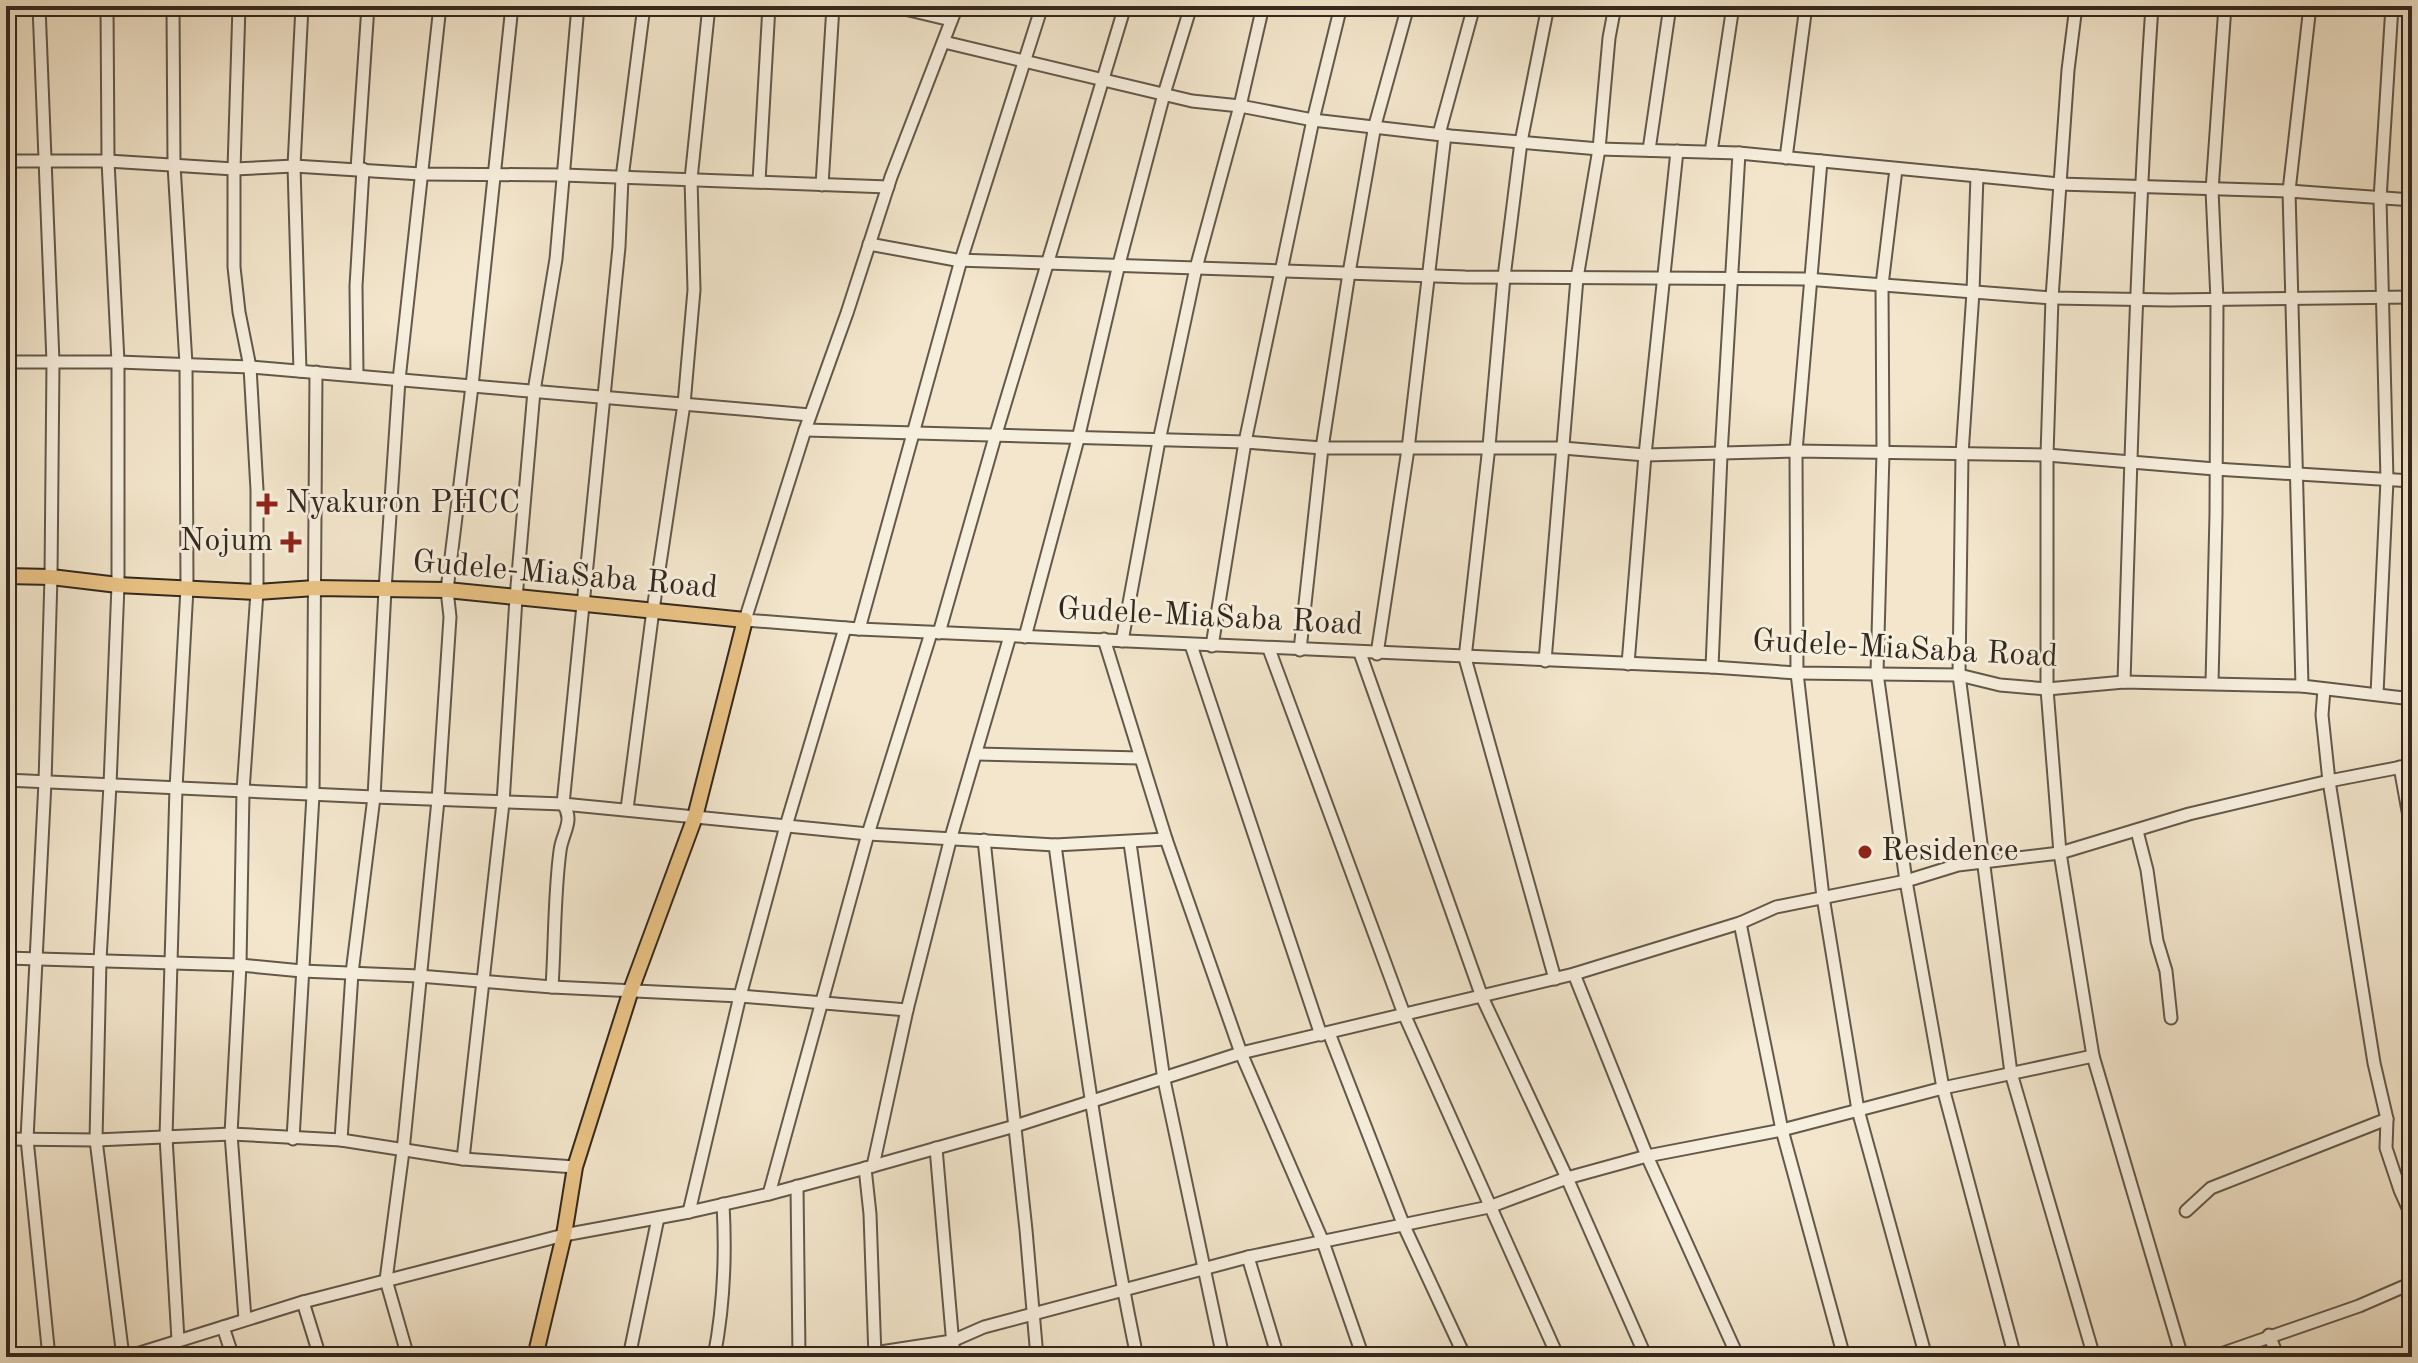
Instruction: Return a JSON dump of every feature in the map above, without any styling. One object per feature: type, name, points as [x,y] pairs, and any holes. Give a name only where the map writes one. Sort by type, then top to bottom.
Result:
[{"type":"main road","name":"Gudele-MiaSaba Road","points":[[6,576],[257,592],[315,588],[447,590],[745,620]]},
{"type":"main road","points":[[535,1357],[564,1235],[575,1167],[631,990],[695,817],[745,620]]},
{"type":"street","points":[[39,6],[53,362],[51,577],[45,782],[27,1139],[49,1357]]},
{"type":"street","points":[[107,6],[108,161],[118,362],[118,585],[100,960],[96,1140],[125,1357],[245,1319],[386,1280],[564,1235],[769,1194],[1015,1126],[1241,1053],[1555,979],[1740,923],[1776,907],[1906,881],[1958,865],[2060,853],[2189,814],[2406,766],[2412,833]]},
{"type":"street","points":[[173,6],[174,165],[186,364],[187,588],[176,788],[166,1137],[178,1340]]},
{"type":"street","points":[[239,6],[234,267],[250,367],[257,490],[257,592],[243,791],[240,965],[231,1134],[245,1319]]},
{"type":"street","points":[[300,371],[294,166],[302,6]]},
{"type":"street","points":[[357,375],[356,286],[368,6]]},
{"type":"street","points":[[341,1140],[352,973],[374,797],[399,380],[440,6]]},
{"type":"street","points":[[408,1357],[386,1280],[403,1151],[438,800],[450,617],[447,590],[512,6]]},
{"type":"street","points":[[463,1159],[503,803],[516,598],[534,391],[556,259],[578,6]]},
{"type":"street","points":[[552,987],[560,849],[568,825],[563,804],[605,397],[622,178],[644,6]]},
{"type":"street","points":[[627,809],[684,404],[694,290],[691,179],[709,6]]},
{"type":"street","points":[[759,181],[769,6]]},
{"type":"street","points":[[822,185],[833,6]]},
{"type":"street","points":[[892,6],[951,20]]},
{"type":"street","points":[[745,620],[805,430],[888,187],[957,6]]},
{"type":"street","points":[[859,629],[961,260],[1042,6]]},
{"type":"street","points":[[769,1194],[868,834],[935,633],[1125,6]]},
{"type":"street","points":[[1025,637],[1078,439],[1119,264],[1191,6]]},
{"type":"street","points":[[1122,641],[1159,441],[1196,268],[1240,106],[1263,6]]},
{"type":"street","points":[[1212,646],[1245,442],[1313,120],[1341,6]]},
{"type":"street","points":[[1300,650],[1322,448],[1349,273],[1375,125],[1408,6]]},
{"type":"street","points":[[1377,654],[1408,449],[1442,134],[1474,6]]},
{"type":"street","points":[[1548,6],[1521,142],[1465,658],[1555,979]]},
{"type":"street","points":[[1545,661],[1577,278],[1599,149],[1609,38],[1615,6]]},
{"type":"street","points":[[1649,150],[1670,6]]},
{"type":"street","points":[[1711,152],[1733,6]]},
{"type":"street","points":[[1786,158],[1806,6]]},
{"type":"street","points":[[2076,6],[2068,70],[2052,298],[2047,455],[2047,689],[2060,853],[2093,1056],[2182,1357]]},
{"type":"street","points":[[2124,682],[2140,187],[2152,6]]},
{"type":"street","points":[[2212,683],[2217,300],[2212,190],[2225,6]]},
{"type":"street","points":[[2302,686],[2289,191],[2310,6]]},
{"type":"street","points":[[2377,694],[2387,480],[2380,199],[2392,6]]},
{"type":"street","points":[[944,42],[1192,101],[1240,106],[1313,120],[1442,134],[1599,149],[1739,153],[2059,184],[2289,191],[2412,200]]},
{"type":"street","points":[[1628,664],[1645,455],[1677,151]]},
{"type":"street","points":[[1712,667],[1730,278],[1739,153]]},
{"type":"street","points":[[6,161],[108,161],[234,169],[294,166],[421,174],[563,175],[888,187]]},
{"type":"street","points":[[1821,161],[1796,451],[1797,673],[1823,897],[1858,1110],[1926,1357]]},
{"type":"street","points":[[1896,169],[1882,285],[1883,453],[1877,673],[1906,881],[1943,1088],[2015,1357]]},
{"type":"street","points":[[1977,176],[1962,454],[1959,675],[2011,1073],[2094,1357]]},
{"type":"street","points":[[869,244],[961,260],[1428,276],[1811,279],[2052,298],[2217,300],[2412,297]]},
{"type":"street","points":[[6,362],[250,367],[810,415]]},
{"type":"street","points":[[293,1139],[313,795],[316,372]]},
{"type":"street","points":[[805,430],[1245,442],[1322,448],[1563,448],[1645,455],[1796,451],[2047,455],[2412,481]]},
{"type":"street","name":"Gudele-MiaSaba Road","points":[[745,620],[859,629],[1465,658],[1797,673],[1959,675],[2000,685],[2047,689],[2124,682],[2302,686],[2412,699]]},
{"type":"street","points":[[689,1212],[740,996],[786,826],[845,628]]},
{"type":"street","points":[[1010,636],[951,837],[869,1167],[872,1356],[952,1341],[984,1327],[1248,1257],[1489,1207],[1567,1178],[1647,1156],[1782,1130],[1943,1088],[2093,1056]]},
{"type":"street","points":[[1104,639],[1166,839],[1241,1053],[1323,1242],[1363,1357]]},
{"type":"street","points":[[1191,645],[1325,1034],[1404,1226],[1465,1357]]},
{"type":"street","points":[[1269,649],[1404,1014],[1558,1357]]},
{"type":"street","points":[[1360,653],[1482,997],[1646,1357]]},
{"type":"street","points":[[2324,689],[2322,715],[2329,781],[2374,1063],[2387,1119],[2386,1148],[2412,1217]]},
{"type":"street","points":[[977,754],[1140,758]]},
{"type":"street","points":[[6,780],[563,804],[868,834],[1055,845],[1166,839]]},
{"type":"street","points":[[2137,831],[2147,870],[2157,941],[2166,971],[2171,1018]]},
{"type":"street","points":[[984,840],[1037,1357]]},
{"type":"street","points":[[1130,843],[1164,1080],[1223,1357]]},
{"type":"street","points":[[1055,845],[1092,1102],[1137,1357]]},
{"type":"street","points":[[1740,923],[1782,1130],[1844,1357]]},
{"type":"street","points":[[6,958],[240,965],[552,987],[740,996],[907,1010]]},
{"type":"street","points":[[1574,974],[1647,1156],[1738,1357]]},
{"type":"street","points":[[2186,1211],[2211,1188],[2387,1119]]},
{"type":"street","points":[[6,1139],[96,1140],[231,1134],[341,1140],[463,1159],[575,1167]]},
{"type":"street","points":[[936,1148],[954,1357]]},
{"type":"street","points":[[797,1186],[799,1357]]},
{"type":"street","points":[[714,1357],[721,1320],[726,1256],[723,1204]]},
{"type":"street","points":[[629,1357],[658,1218]]},
{"type":"street","points":[[1248,1257],[1278,1357]]},
{"type":"street","points":[[2212,1357],[2359,1306],[2412,1283]]},
{"type":"street","points":[[303,1302],[320,1357]]},
{"type":"street","points":[[223,1327],[233,1357]]},
{"type":"street","points":[[2269,1335],[2278,1357]]},
{"type":"place","name":"Nyakuron PHCC","points":[[267,504]]},
{"type":"place","name":"Nojum","points":[[291,542]]},
{"type":"place","name":"Residence","points":[[1865,852]]}]
